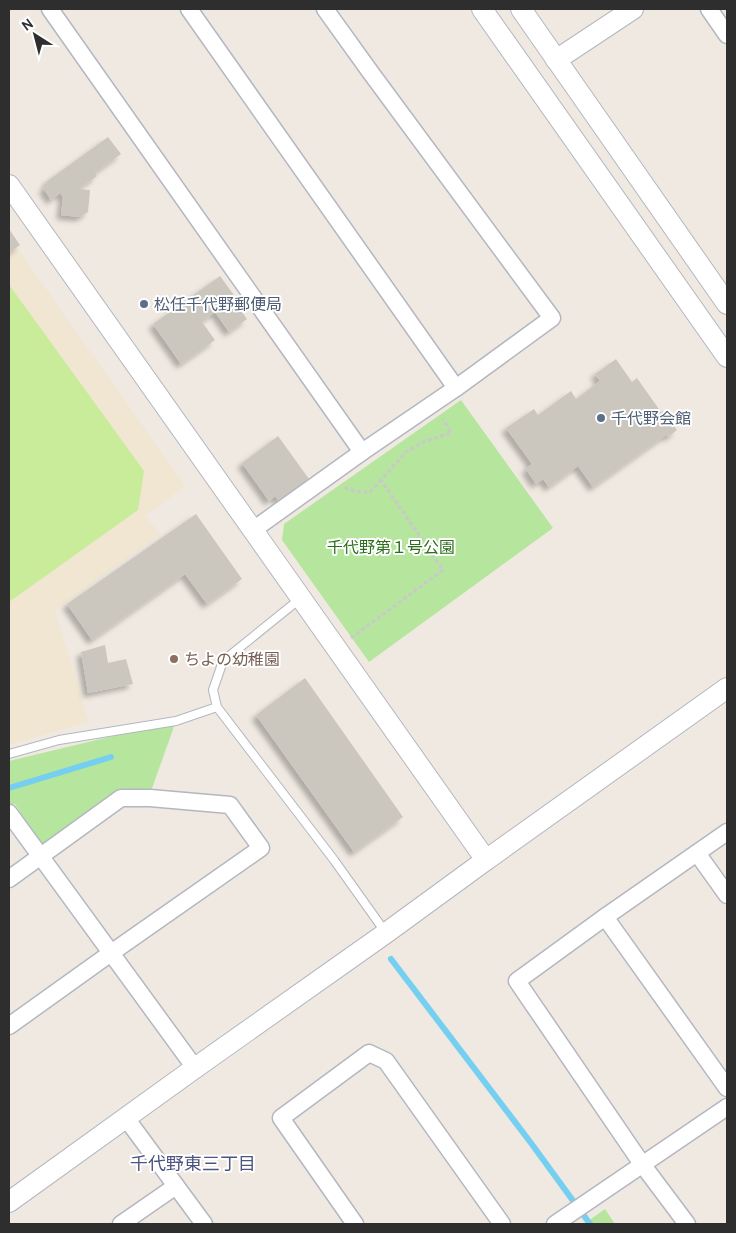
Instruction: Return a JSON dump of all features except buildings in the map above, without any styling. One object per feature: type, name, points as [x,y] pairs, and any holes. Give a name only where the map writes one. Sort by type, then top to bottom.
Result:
[{"type":"street","points":[[50,9],[362,452]]},
{"type":"street","points":[[189,9],[456,388]]},
{"type":"street","points":[[253,530],[456,388],[552,318],[325,9]]},
{"type":"street","points":[[482,9],[727,357]]},
{"type":"street","points":[[521,9],[727,304]]},
{"type":"street","points":[[556,60],[633,9]]},
{"type":"street","points":[[709,9],[727,35]]},
{"type":"street","points":[[9,185],[486,860]]},
{"type":"street","points":[[9,1202],[727,688]]},
{"type":"street","points":[[9,879],[121,798],[150,798],[230,805],[261,848],[9,1026]]},
{"type":"street","points":[[9,813],[195,1068]]},
{"type":"street","points":[[687,1224],[642,1164],[517,981],[727,832]]},
{"type":"street","points":[[697,853],[727,895]]},
{"type":"street","points":[[605,917],[727,1088]]},
{"type":"street","points":[[355,1224],[281,1118],[369,1053],[386,1061],[502,1224]]},
{"type":"street","points":[[560,1221],[727,1107]]},
{"type":"street","points":[[126,1118],[204,1224]]},
{"type":"street","points":[[121,1224],[176,1186]]},
{"type":"lane","points":[[301,598],[223,661],[213,690],[217,706],[334,860],[386,933]]},
{"type":"lane","points":[[9,754],[59,740],[176,720],[217,706]]},
{"type":"path","points":[[330,475],[349,490],[370,492],[406,452],[425,441],[451,433],[432,404]]},
{"type":"path","points":[[337,649],[443,570],[381,480]]},
{"type":"shaded area","points":[[9,237],[185,486],[145,516],[160,534],[55,610],[88,722],[9,745]]},
{"type":"green space","points":[[9,286],[144,471],[138,510],[9,602]]},
{"type":"green space","name":"千代野第１号公園","points":[[461,400],[553,528],[369,662],[282,540],[284,524]]},
{"type":"green space","points":[[176,721],[151,791],[42,846],[15,804],[9,805],[9,761]]},
{"type":"green space","points":[[605,1209],[615,1224],[584,1224]]},
{"type":"waterway","points":[[9,788],[111,757]]},
{"type":"waterway","points":[[391,959],[590,1224]]},
{"type":"place","name":"松任千代野郵便局","points":[[144,304]]},
{"type":"place","name":"千代野会館","points":[[601,418]]},
{"type":"place","name":"ちよの幼稚園","points":[[174,659]]},
{"type":"district","name":"千代野東三丁目","points":[[193,1164]]}]
